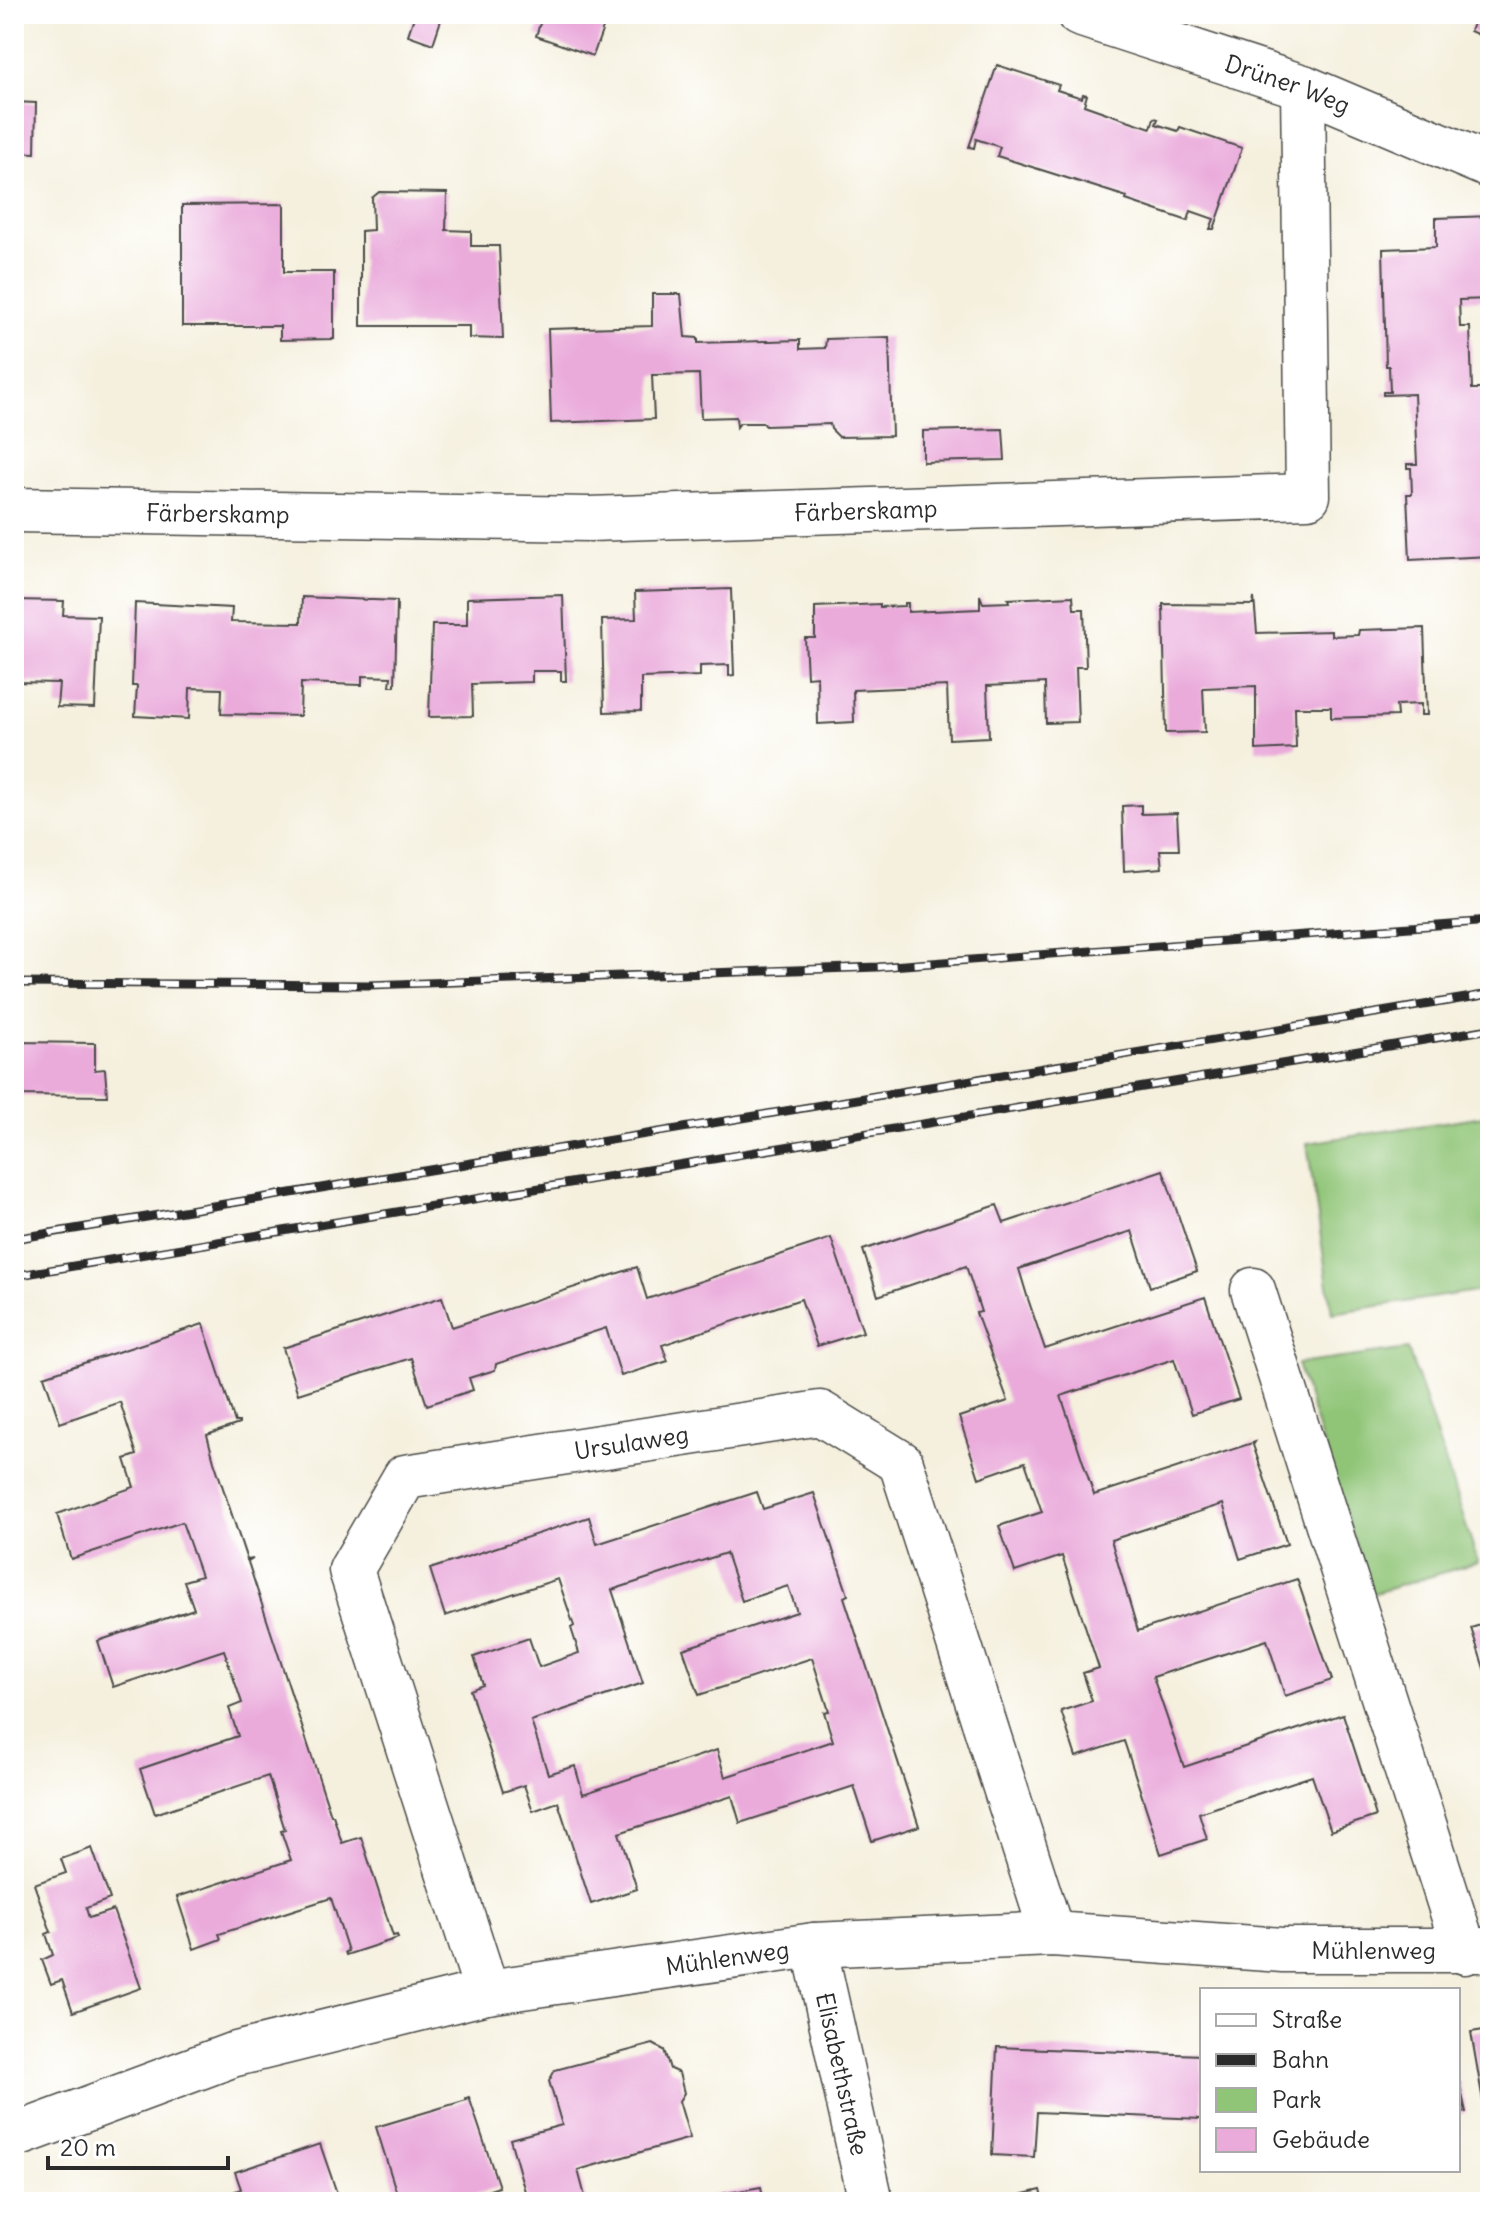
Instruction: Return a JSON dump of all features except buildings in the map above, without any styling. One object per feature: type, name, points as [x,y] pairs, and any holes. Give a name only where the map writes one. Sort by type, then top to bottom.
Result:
[{"type":"street","name":"Drüner Weg","points":[[1079,14],[1303,87],[1490,166]]},
{"type":"street","name":"Färberskamp","points":[[14,510],[589,519],[1308,496],[1303,87]]},
{"type":"street","name":"Mühlenweg","points":[[14,2136],[232,2055],[487,1992],[814,1945],[1052,1934],[1283,1950],[1477,1951],[1253,1290]]},
{"type":"street","name":"Ursulaweg","points":[[487,1992],[351,1570],[405,1477],[820,1413],[901,1463],[1052,1934]]},
{"type":"street","name":"Elisabethstraße","points":[[814,1945],[871,2202]]},
{"type":"green space","points":[[1490,1115],[1490,1289],[1332,1313],[1307,1143]]},
{"type":"green space","points":[[1408,1349],[1478,1562],[1372,1594],[1297,1364]]},
{"type":"railway","points":[[14,983],[368,985],[878,967],[1490,921]]},
{"type":"railway","points":[[14,1239],[1490,994]]},
{"type":"railway","points":[[14,1276],[1490,1029]]}]
